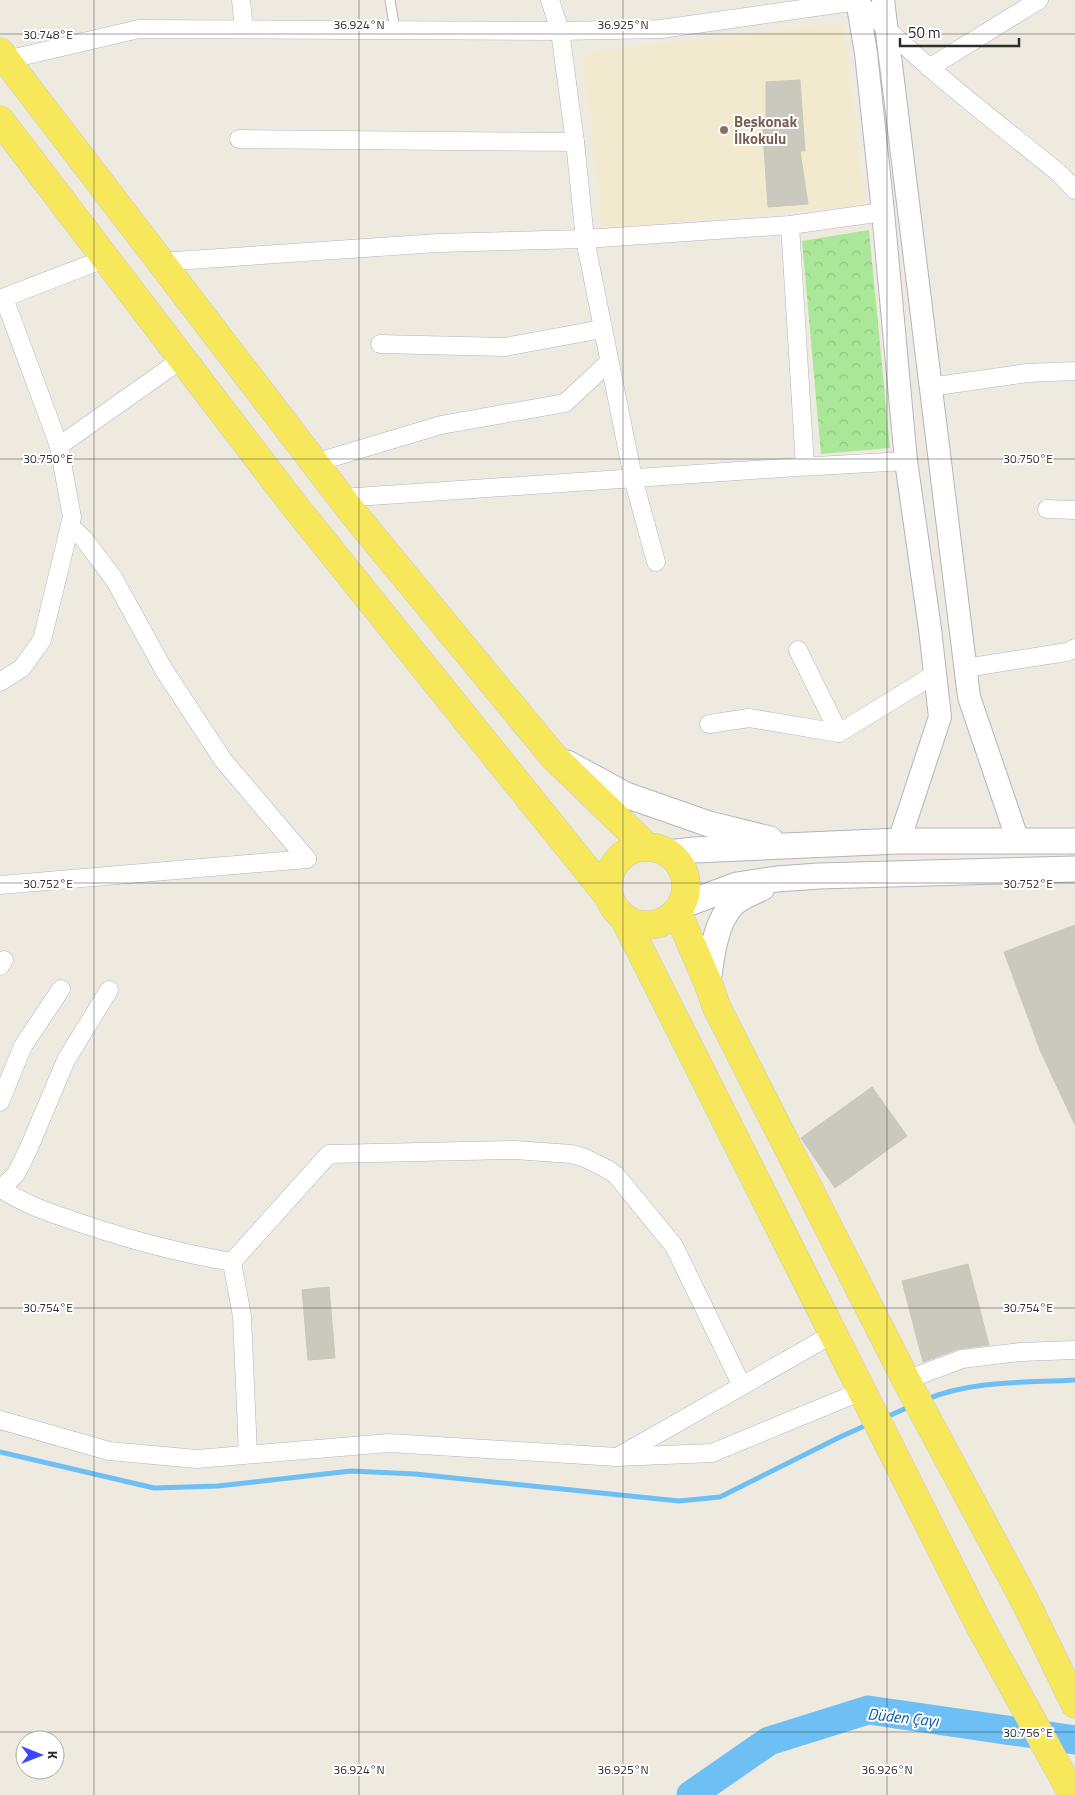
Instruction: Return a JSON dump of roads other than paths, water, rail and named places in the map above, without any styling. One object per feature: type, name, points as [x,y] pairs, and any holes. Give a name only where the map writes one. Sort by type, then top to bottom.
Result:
[{"type":"main road","points":[[0,120],[293,504],[609,897],[618,914],[625,920],[637,925],[650,926],[662,923],[673,916],[679,909],[685,895],[686,883],[680,866],[657,850],[553,756],[341,498],[3,56]]},
{"type":"main road","points":[[553,756],[626,795],[710,824],[796,845]]},
{"type":"main road","points":[[609,897],[610,873],[615,863],[624,854],[635,849],[694,850],[899,841],[1075,841]]},
{"type":"main road","points":[[679,909],[737,885],[777,879],[819,876],[1075,869]]},
{"type":"main road","points":[[708,983],[713,948],[721,923],[734,903],[777,879]]},
{"type":"main road","points":[[679,909],[717,1008],[906,1380],[1026,1605],[1075,1704]]},
{"type":"main road","points":[[625,920],[980,1626],[1073,1795]]},
{"type":"street","points":[[241,0],[244,30]]},
{"type":"street","points":[[550,0],[560,31],[576,142],[585,238],[602,329],[632,478],[656,562]]},
{"type":"street","points":[[3,56],[139,29],[560,31],[661,29],[858,0]]},
{"type":"street","points":[[858,0],[886,30],[1060,174],[1075,190]]},
{"type":"street","points":[[858,0],[866,53],[883,212],[906,461],[940,718],[899,841]]},
{"type":"street","points":[[883,0],[969,697],[1018,841]]},
{"type":"street","points":[[930,68],[1039,0]]},
{"type":"street","points":[[239,139],[576,142]]},
{"type":"street","points":[[160,262],[438,244],[585,238],[790,224],[883,212]]},
{"type":"street","points":[[790,224],[806,466]]},
{"type":"street","points":[[0,682],[22,668],[42,640],[72,518],[59,446],[2,298],[104,258]]},
{"type":"street","points":[[380,344],[505,347],[602,329]]},
{"type":"street","points":[[59,446],[182,359]]},
{"type":"street","points":[[314,463],[441,425],[565,403],[609,362]]},
{"type":"street","points":[[930,386],[1027,373],[1075,371]]},
{"type":"street","points":[[341,498],[806,466],[906,461]]},
{"type":"street","points":[[1047,509],[1075,510]]},
{"type":"street","points":[[0,885],[307,859],[223,760],[164,670],[114,580],[84,539],[70,526]]},
{"type":"street","points":[[965,668],[1068,652],[1075,648]]},
{"type":"street","points":[[798,650],[839,733]]},
{"type":"street","points":[[709,724],[749,718],[839,733],[935,674]]},
{"type":"street","points":[[0,1102],[23,1046],[62,989]]},
{"type":"street","points":[[109,990],[66,1060],[16,1174],[1,1189],[44,1211],[102,1230],[189,1254],[232,1262]]},
{"type":"street","points":[[232,1262],[328,1154],[515,1150],[571,1154],[598,1164],[616,1175],[674,1246],[742,1386]]},
{"type":"street","points":[[232,1262],[242,1316],[248,1454]]},
{"type":"street","points":[[617,1457],[834,1334]]},
{"type":"street","points":[[906,1380],[962,1359],[1020,1352],[1075,1350]]},
{"type":"street","points":[[0,1420],[109,1451],[197,1459],[388,1443],[617,1457],[712,1453],[862,1391]]},
{"type":"lane","points":[[390,0],[395,30]]},
{"type":"waterway","points":[[925,1400],[961,1389],[980,1386],[1018,1382],[1075,1380]]},
{"type":"waterway","points":[[884,1418],[911,1406]]},
{"type":"waterway","points":[[0,1452],[154,1488],[218,1486],[351,1471],[415,1474],[679,1501],[720,1497],[869,1424]]},
{"type":"waterway","name":"Düden Çayı","points":[[691,1795],[769,1741],[868,1710],[1075,1740]]},
{"type":"place","name":"Beşkonak İlkokulu","points":[[724,130]]}]
